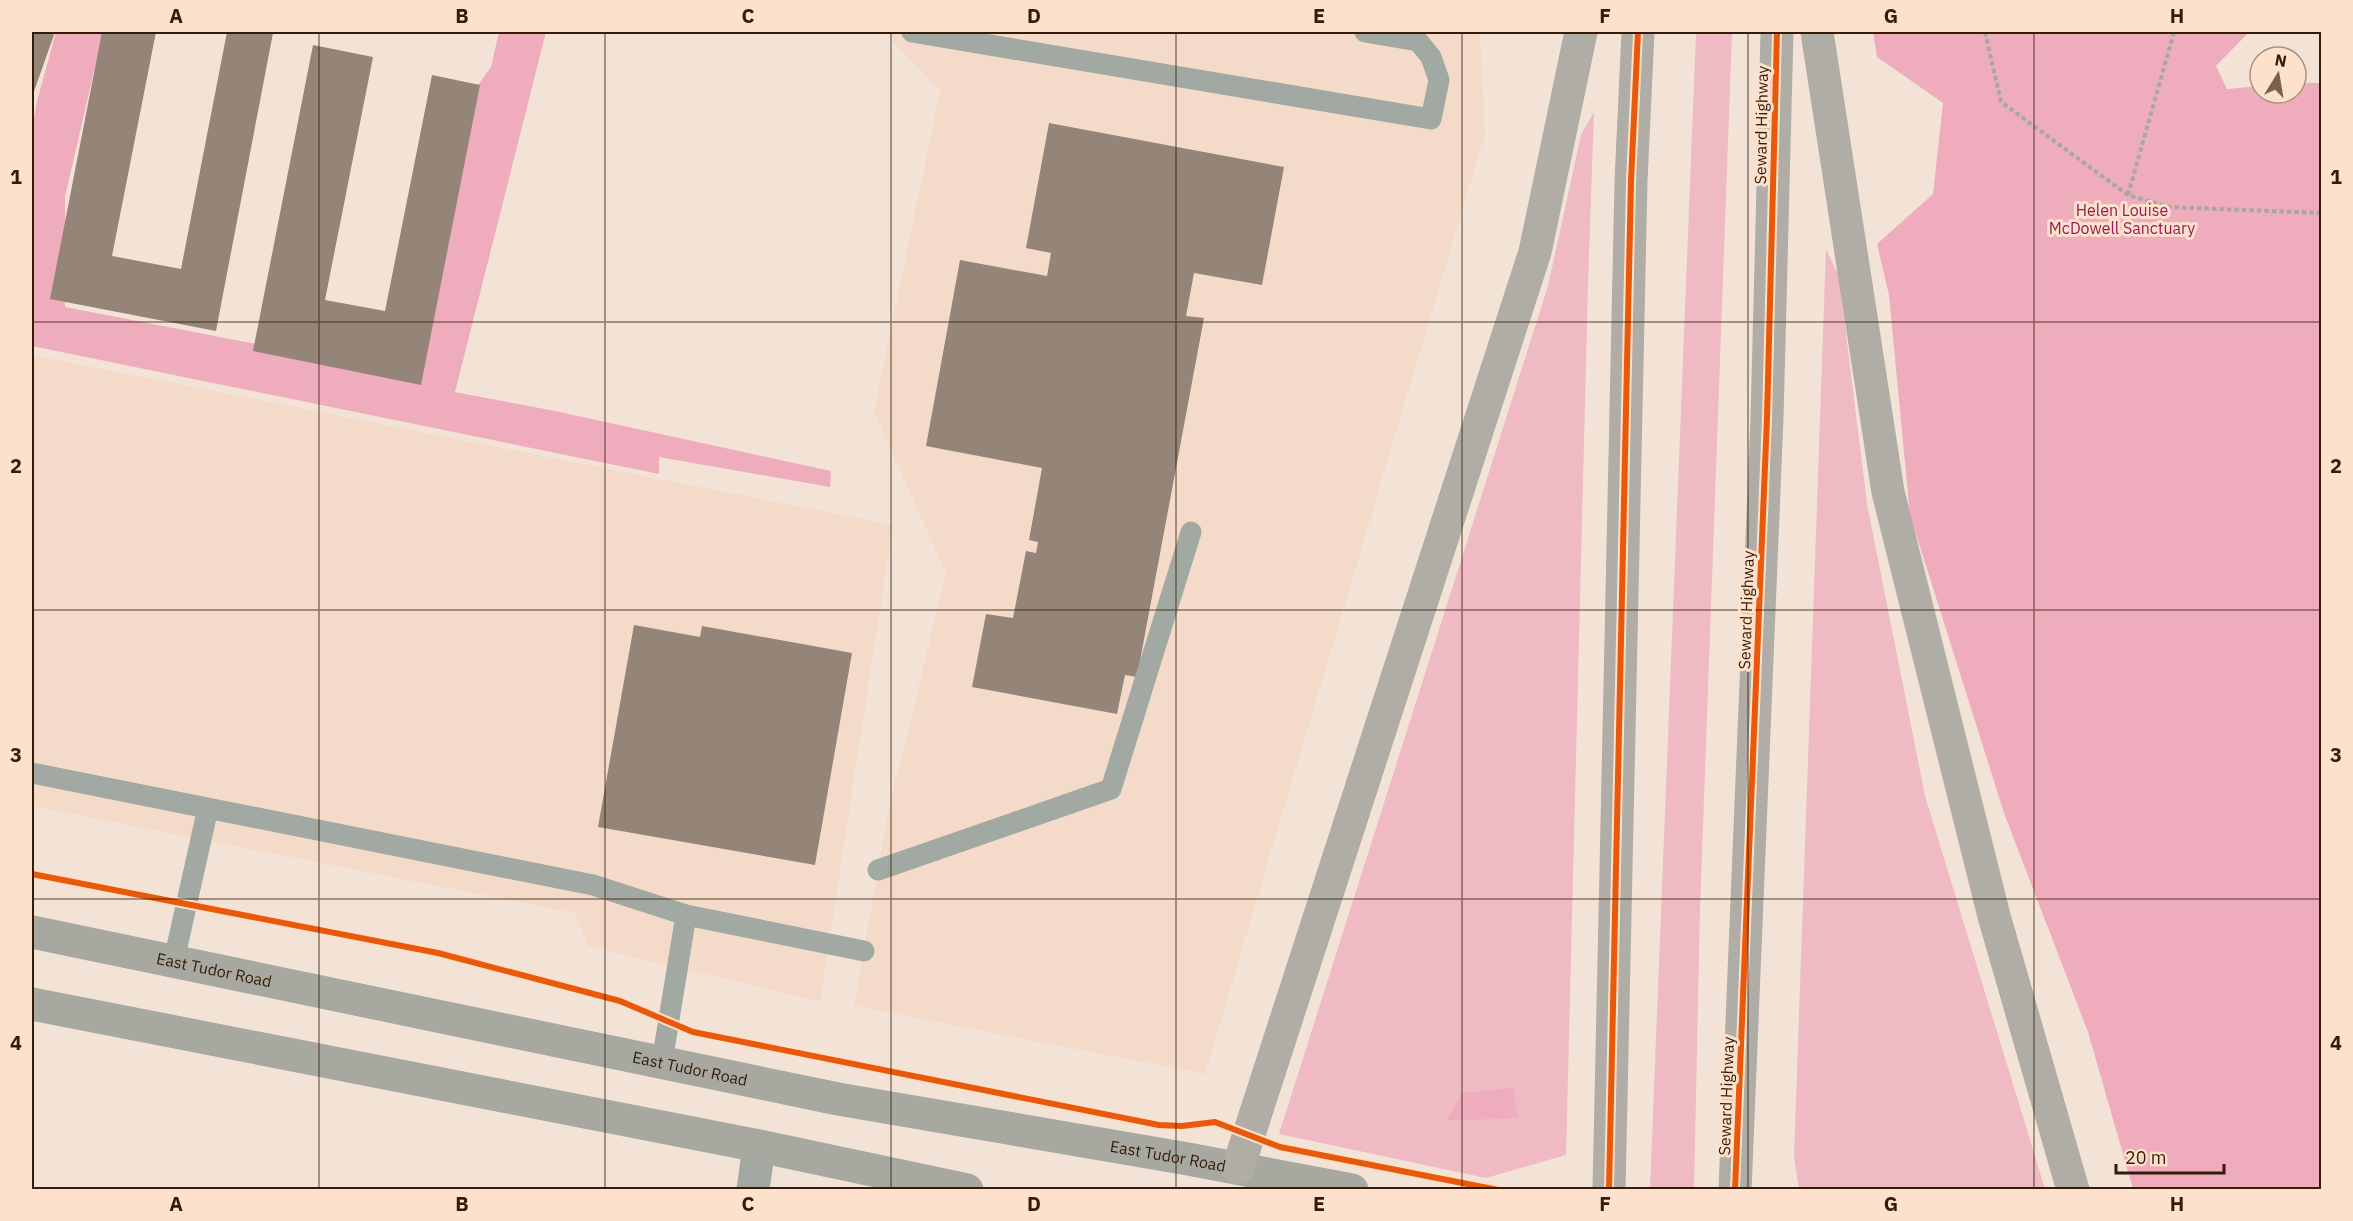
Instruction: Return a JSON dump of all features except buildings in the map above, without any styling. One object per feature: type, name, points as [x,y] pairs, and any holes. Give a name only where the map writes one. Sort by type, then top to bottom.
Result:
[{"type":"highway","points":[[1240,1179],[1535,252],[1581,32]]},
{"type":"highway","points":[[1609,1190],[1631,193],[1638,32]]},
{"type":"highway","name":"Seward Highway","points":[[1736,1190],[1767,418],[1777,32]]},
{"type":"highway","points":[[1817,32],[1888,492],[1994,916],[2073,1190]]},
{"type":"main road","name":"East Tudor Road","points":[[32,932],[838,1099],[1240,1179],[1352,1190]]},
{"type":"main road","points":[[32,1004],[759,1146],[967,1190]]},
{"type":"street","points":[[753,1190],[759,1146]]},
{"type":"lane","points":[[912,32],[970,36],[1431,119],[1439,80],[1431,57],[1418,41],[1365,32]]},
{"type":"lane","points":[[878,870],[1111,789],[1191,532]]},
{"type":"lane","points":[[32,773],[593,885],[686,915],[864,951]]},
{"type":"lane","points":[[174,960],[208,808]]},
{"type":"lane","points":[[662,1062],[686,915]]},
{"type":"path","points":[[1985,32],[2001,102],[2128,195],[2169,207],[2322,213]]},
{"type":"path","points":[[2128,195],[2174,32]]},
{"type":"shaded area","points":[[884,32],[1480,32],[1485,134],[1205,1074],[854,1006],[890,803],[946,574],[874,411],[940,91]]},
{"type":"shaded area","points":[[1696,32],[1732,32],[1700,908],[1694,1189],[1650,1190]]},
{"type":"shaded area","points":[[1594,112],[1566,1155],[1486,1178],[1279,1134],[1548,286],[1581,135]]},
{"type":"shaded area","points":[[1826,249],[1839,276],[1867,504],[1925,796],[2045,1189],[1799,1190],[1794,1157]]},
{"type":"shaded area","points":[[32,355],[893,525],[820,1002],[589,946],[574,913],[32,806]]},
{"type":"green space","points":[[56,32],[103,32],[65,197],[65,307],[410,374],[475,89],[491,67],[499,32],[546,32],[455,392],[555,411],[831,471],[830,487],[659,457],[659,474],[32,346],[32,129],[37,101]]},
{"type":"green space","name":"Helen Louise McDowell Sanctuary","points":[[1873,32],[2249,32],[2216,66],[2227,89],[2248,87],[2248,105],[2308,105],[2308,83],[2321,83],[2321,1189],[2133,1189],[2088,1032],[2004,813],[1910,515],[1889,295],[1877,244],[1933,194],[1943,103],[1877,57]]},
{"type":"green space","points":[[1513,1088],[1518,1117],[1447,1120],[1462,1093]]},
{"type":"cycle path","points":[[1609,1190],[1631,181],[1638,32]]},
{"type":"cycle path","points":[[1735,1190],[1767,418],[1777,32]]},
{"type":"cycle path","points":[[32,874],[438,953],[620,1001],[693,1032],[1159,1125],[1182,1126],[1215,1122],[1280,1147],[1498,1190]]}]
